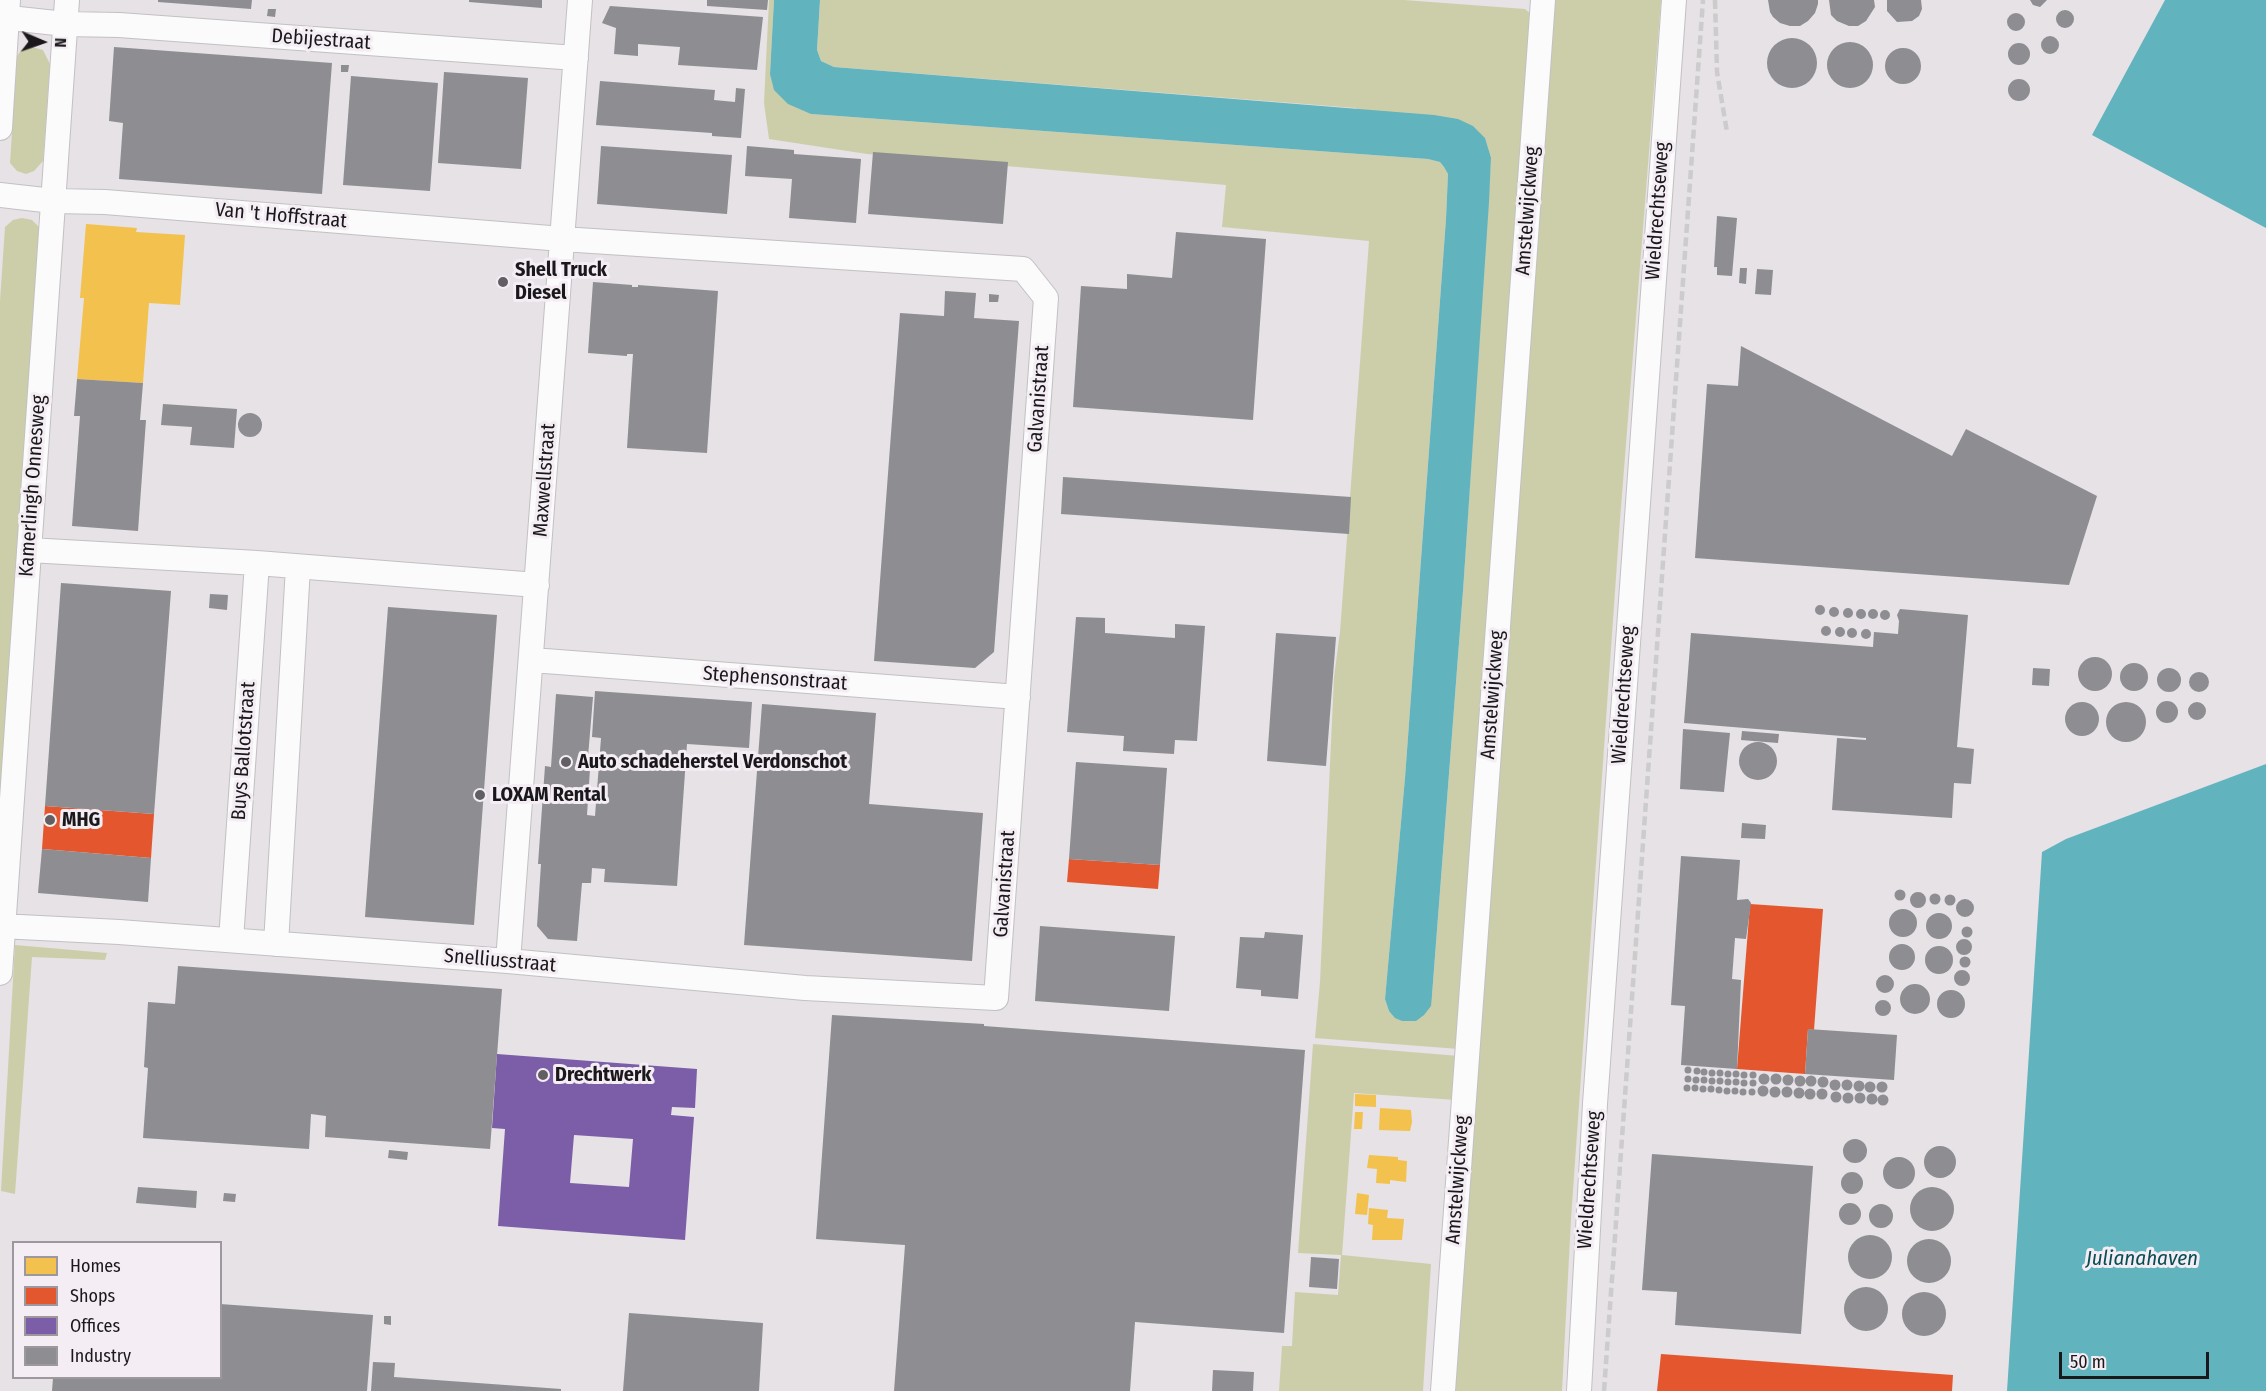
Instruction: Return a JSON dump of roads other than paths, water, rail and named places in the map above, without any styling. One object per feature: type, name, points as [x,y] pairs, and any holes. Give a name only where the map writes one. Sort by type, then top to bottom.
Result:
[{"type":"street","name":"Kamerlingh Onnesweg","points":[[0,973],[67,0]]},
{"type":"street","name":"Maxwellstraat","points":[[508,961],[580,0]]},
{"type":"street","name":"Amstelwijckweg","points":[[1443,1391],[1543,0]]},
{"type":"street","name":"Wieldrechtseweg","points":[[1579,1391],[1595,1104],[1674,0]]},
{"type":"street","name":"Debijestraat","points":[[5,12],[66,24],[131,26],[576,58]]},
{"type":"street","points":[[0,128],[5,12]]},
{"type":"street","name":"Van 't Hoffstraat","points":[[0,195],[53,201],[105,202],[562,239]]},
{"type":"street","name":"Galvanistraat","points":[[562,239],[1023,269],[1046,298],[996,998]]},
{"type":"street","points":[[29,550],[257,563],[537,585]]},
{"type":"street","name":"Buys Ballotstraat","points":[[231,940],[257,563]]},
{"type":"street","points":[[276,944],[298,567]]},
{"type":"street","name":"Stephensonstraat","points":[[532,660],[1018,697]]},
{"type":"street","name":"Snelliusstraat","points":[[2,926],[47,927],[508,961],[805,988],[996,998]]},
{"type":"water","points":[[774,0],[820,0],[817,50],[821,61],[834,67],[1434,115],[1458,119],[1473,126],[1485,138],[1491,158],[1489,202],[1463,591],[1432,995],[1431,1006],[1416,1021],[1402,1021],[1395,1018],[1389,1011],[1385,999],[1405,778],[1446,219],[1448,174],[1444,167],[1440,162],[1428,159],[811,114],[788,104],[774,90],[770,74]]},
{"type":"water","points":[[2165,0],[2266,0],[2266,228],[2092,135]]},
{"type":"water","name":"Julianahaven","points":[[2266,764],[2266,1391],[2007,1391],[2042,852],[2066,839]]},
{"type":"railway","points":[[1604,1391],[1703,0]]},
{"type":"railway","points":[[1715,0],[1717,72],[1727,132]]},
{"type":"place","name":"Shell Truck Diesel","points":[[503,282]]},
{"type":"place","name":"Auto schadeherstel Verdonschot","points":[[566,762]]},
{"type":"place","name":"LOXAM Rental","points":[[480,795]]},
{"type":"place","name":"MHG","points":[[50,820]]},
{"type":"place","name":"Drechtwerk","points":[[543,1075]]}]
